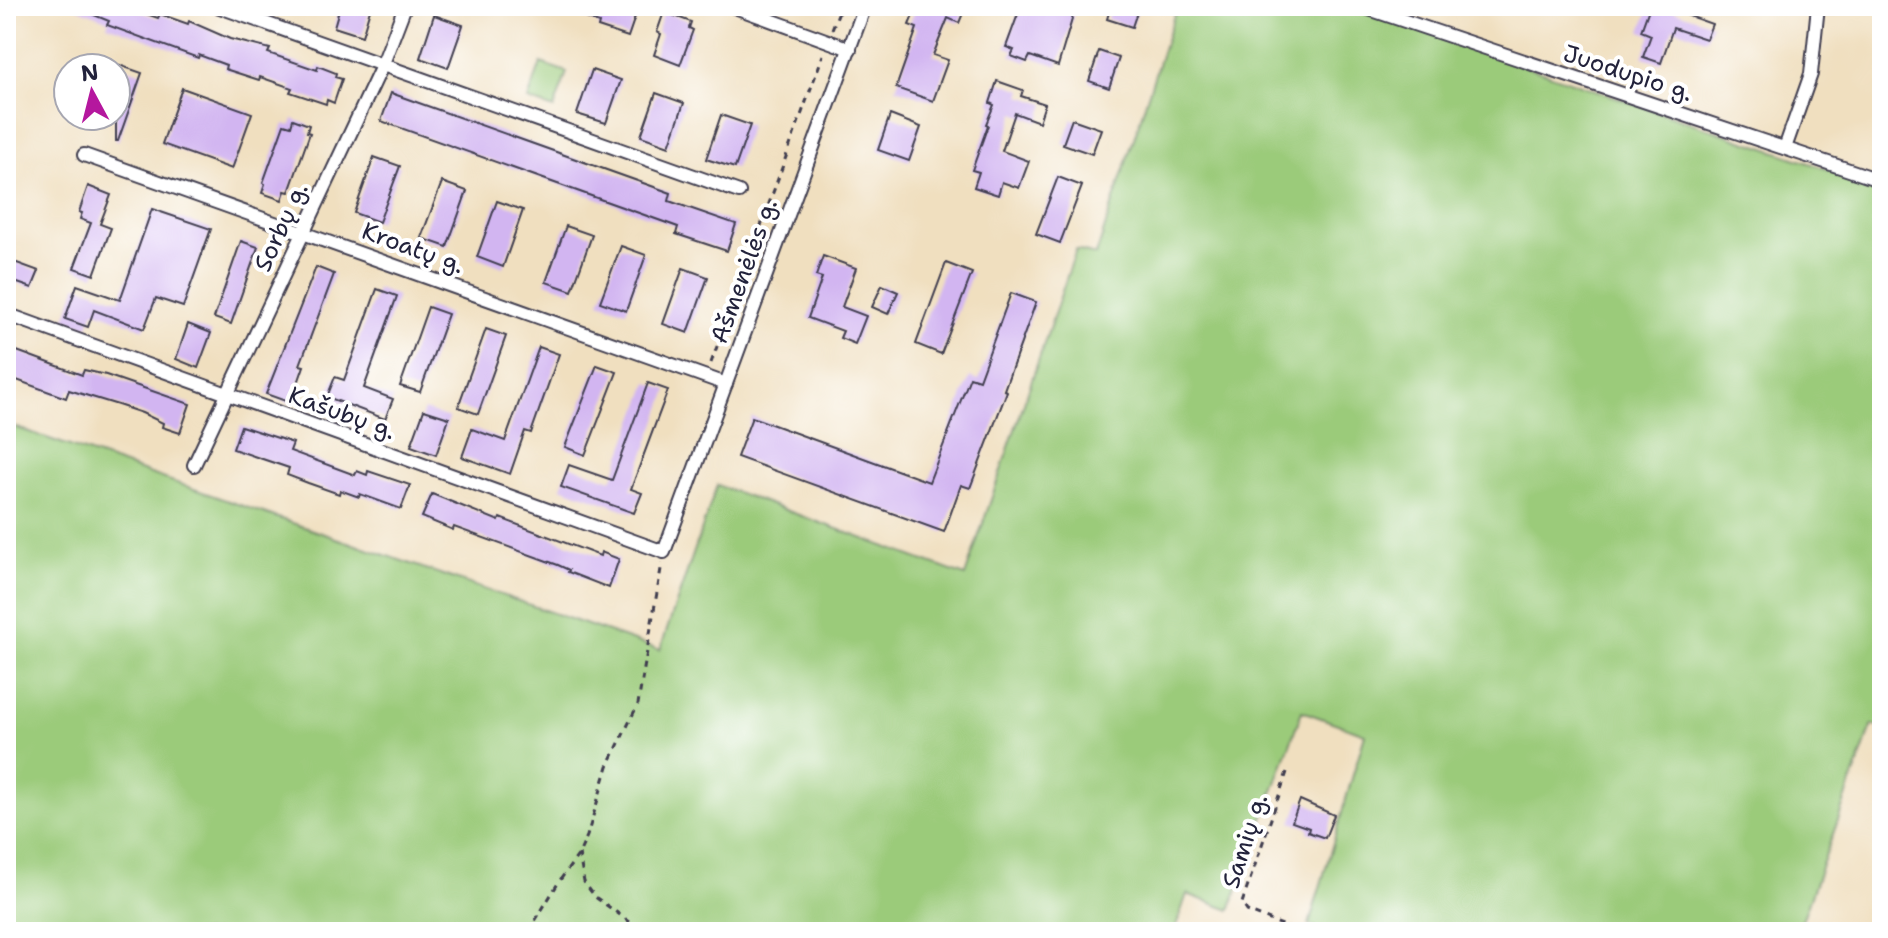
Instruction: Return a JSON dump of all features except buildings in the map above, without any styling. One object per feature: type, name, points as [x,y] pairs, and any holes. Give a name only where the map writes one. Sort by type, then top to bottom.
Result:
[{"type":"street","points":[[217,6],[739,192]]},
{"type":"street","name":"Sorbų g.","points":[[194,465],[382,66],[405,6]]},
{"type":"street","points":[[732,6],[850,49]]},
{"type":"street","name":"Ašmenėlės g.","points":[[664,552],[865,6]]},
{"type":"street","name":"Juodupio g.","points":[[1360,6],[1882,181]]},
{"type":"street","points":[[1785,148],[1811,74],[1818,6]]},
{"type":"street","name":"Kroatų g.","points":[[84,155],[726,384]]},
{"type":"street","name":"Kašubų g.","points":[[6,314],[664,552]]},
{"type":"path","points":[[706,376],[841,6]]},
{"type":"path","points":[[532,932],[535,921],[579,854],[608,766],[638,704],[664,552]]},
{"type":"path","name":"Samių g.","points":[[1287,772],[1242,903],[1247,911],[1300,932]]},
{"type":"path","points":[[579,854],[584,882],[595,897],[644,932]]},
{"type":"green space","points":[[1177,6],[1350,6],[1882,188],[1882,728],[1872,725],[1798,932],[1328,932],[1309,925],[1365,734],[1302,711],[1230,910],[1187,894],[1174,932],[6,932],[6,424],[660,650],[717,485],[965,576],[1076,250],[1096,255]]},
{"type":"green space","points":[[541,63],[567,72],[554,109],[528,100]]}]
